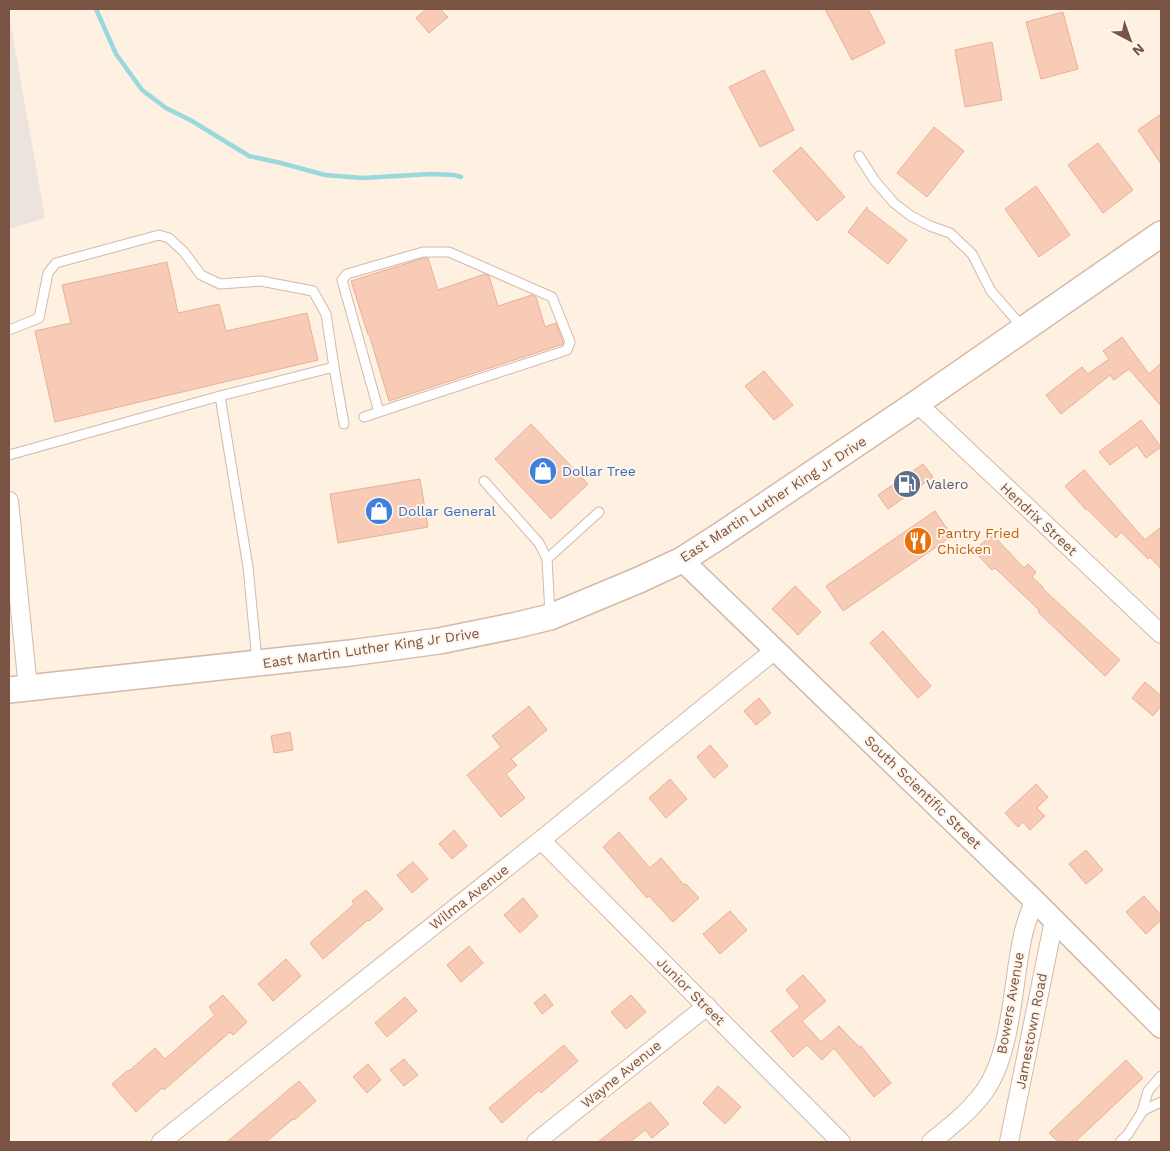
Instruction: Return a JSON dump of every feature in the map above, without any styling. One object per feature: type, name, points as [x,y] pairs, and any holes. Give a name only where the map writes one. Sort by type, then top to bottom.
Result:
[{"type":"main road","name":"East Martin Luther King Jr Drive","points":[[18,689],[257,664],[439,642],[550,617],[682,560],[766,506],[1024,329],[1158,242]]},
{"type":"street","name":"Hendrix Street","points":[[917,403],[1161,634]]},
{"type":"street","points":[[9,501],[18,689]]},
{"type":"street","name":"South Scientific Street","points":[[682,560],[1034,900],[1161,1027]]},
{"type":"street","name":"Wilma Avenue","points":[[161,1142],[542,840],[775,650]]},
{"type":"street","name":"Junior Street","points":[[542,840],[842,1142]]},
{"type":"street","name":"Bowers Avenue","points":[[931,1142],[963,1115],[979,1098],[999,1064],[1007,1034],[1022,939],[1034,900]]},
{"type":"street","name":"Jamestown Road","points":[[1009,1142],[1054,920]]},
{"type":"street","name":"Wayne Avenue","points":[[536,1142],[707,1006]]},
{"type":"lane","points":[[859,156],[884,193],[894,202],[911,216],[930,226],[950,233],[972,254],[991,291],[1024,329]]},
{"type":"lane","points":[[9,330],[39,318],[48,273],[56,263],[159,234],[169,238],[184,252],[202,275],[220,284],[261,281],[313,291],[326,314],[344,424]]},
{"type":"lane","points":[[364,417],[566,350],[570,342],[552,297],[449,252],[423,252],[347,274],[342,280],[379,412]]},
{"type":"lane","points":[[9,455],[220,396],[334,367]]},
{"type":"lane","points":[[220,396],[248,566],[257,664]]},
{"type":"lane","points":[[484,481],[539,544],[547,559],[550,617]]},
{"type":"lane","points":[[547,559],[599,512]]},
{"type":"lane","points":[[1120,1142],[1128,1134],[1142,1111],[1148,1091],[1161,1076]]},
{"type":"lane","points":[[1142,1111],[1161,1102]]},
{"type":"shaded area","points":[[9,14],[45,218],[9,229]]},
{"type":"building","points":[[426,9],[440,9],[448,17],[429,33],[416,18]]},
{"type":"building","points":[[825,9],[868,9],[885,43],[852,60]]},
{"type":"building","points":[[1063,12],[1078,69],[1041,79],[1026,22]]},
{"type":"building","points":[[992,42],[1002,100],[965,107],[955,50]]},
{"type":"building","points":[[764,70],[794,130],[760,147],[729,87]]},
{"type":"building","points":[[1161,114],[1161,164],[1138,130]]},
{"type":"building","points":[[934,127],[964,151],[927,197],[897,173]]},
{"type":"building","points":[[1098,143],[1133,190],[1103,213],[1068,165]]},
{"type":"building","points":[[801,147],[845,197],[817,221],[773,171]]},
{"type":"building","points":[[1036,186],[1070,235],[1039,257],[1005,209]]},
{"type":"building","points":[[867,207],[867,209],[907,240],[888,264],[848,232]]},
{"type":"building","points":[[428,258],[438,290],[485,274],[489,276],[498,306],[532,295],[536,297],[545,327],[556,323],[563,344],[389,401],[351,281]]},
{"type":"building","points":[[167,262],[178,313],[219,304],[226,331],[307,313],[318,360],[55,422],[35,331],[71,323],[62,285]]},
{"type":"building","points":[[1122,337],[1149,374],[1161,363],[1161,406],[1129,369],[1114,380],[1110,375],[1061,414],[1046,395],[1082,367],[1088,374],[1109,359],[1103,351]]},
{"type":"building","points":[[764,371],[793,405],[774,420],[745,386]]},
{"type":"building","points":[[1141,420],[1161,447],[1146,458],[1137,445],[1110,465],[1099,452]]},
{"type":"building","points":[[531,424],[588,484],[551,519],[495,459]]},
{"type":"building","points":[[923,464],[933,477],[888,509],[878,495]]},
{"type":"building","points":[[1084,470],[1145,540],[1161,527],[1161,569],[1121,532],[1116,538],[1086,510],[1065,486]]},
{"type":"building","points":[[420,479],[428,527],[338,543],[330,494]]},
{"type":"building","points":[[935,511],[952,536],[843,611],[826,586]]},
{"type":"building","points":[[992,534],[1024,568],[1028,564],[1036,572],[1032,577],[1042,588],[1120,660],[1105,676],[995,568],[992,570],[974,551]]},
{"type":"building","points":[[795,586],[821,612],[798,635],[772,609]]},
{"type":"building","points":[[883,631],[931,686],[918,698],[870,643]]},
{"type":"building","points":[[1145,682],[1161,696],[1161,706],[1153,716],[1132,698]]},
{"type":"building","points":[[759,698],[771,713],[756,725],[744,711]]},
{"type":"building","points":[[529,706],[547,730],[511,759],[517,765],[506,774],[525,798],[501,817],[467,775],[501,747],[492,736]]},
{"type":"building","points":[[290,732],[293,750],[274,753],[271,736]]},
{"type":"building","points":[[710,745],[728,766],[714,778],[697,757]]},
{"type":"building","points":[[670,779],[687,799],[666,818],[649,798]]},
{"type":"building","points":[[1036,784],[1048,797],[1037,808],[1045,816],[1030,830],[1023,822],[1018,827],[1005,813]]},
{"type":"building","points":[[454,830],[467,846],[452,859],[439,844]]},
{"type":"building","points":[[619,832],[650,868],[661,858],[684,885],[686,884],[699,898],[673,922],[649,896],[647,898],[603,847]]},
{"type":"building","points":[[1086,850],[1103,870],[1086,884],[1069,864]]},
{"type":"building","points":[[413,862],[428,879],[412,893],[397,875]]},
{"type":"building","points":[[366,890],[383,909],[323,959],[310,943],[354,904],[352,901]]},
{"type":"building","points":[[1144,896],[1161,915],[1161,920],[1146,934],[1126,912]]},
{"type":"building","points":[[523,898],[538,916],[520,933],[504,915]]},
{"type":"building","points":[[730,911],[747,930],[720,954],[703,934]]},
{"type":"building","points":[[469,946],[483,963],[461,982],[447,965]]},
{"type":"building","points":[[286,959],[301,976],[273,1001],[258,984]]},
{"type":"building","points":[[803,975],[826,1001],[802,1021],[821,1042],[839,1026],[859,1047],[861,1046],[891,1083],[874,1097],[834,1048],[822,1060],[807,1045],[793,1057],[771,1031],[800,1007],[786,990]]},
{"type":"building","points":[[545,994],[553,1005],[542,1014],[534,1003]]},
{"type":"building","points":[[223,995],[247,1022],[233,1035],[230,1032],[136,1112],[112,1084],[155,1048],[165,1059],[215,1015],[209,1007]]},
{"type":"building","points":[[631,995],[646,1012],[626,1029],[611,1012]]},
{"type":"building","points":[[405,997],[417,1011],[387,1037],[375,1023]]},
{"type":"building","points":[[564,1045],[578,1061],[541,1093],[539,1090],[502,1123],[489,1108]]},
{"type":"building","points":[[404,1059],[418,1075],[404,1086],[390,1070]]},
{"type":"building","points":[[1126,1060],[1143,1078],[1075,1142],[1058,1142],[1049,1133]]},
{"type":"building","points":[[368,1064],[381,1080],[367,1093],[353,1077]]},
{"type":"building","points":[[299,1081],[316,1101],[294,1120],[266,1142],[227,1142]]},
{"type":"building","points":[[718,1086],[741,1107],[725,1124],[703,1103]]},
{"type":"building","points":[[650,1102],[669,1124],[652,1138],[645,1130],[630,1142],[598,1142],[623,1122]]},
{"type":"waterway","points":[[96,9],[116,54],[142,90],[166,108],[192,121],[249,156],[325,175],[362,178],[431,174],[461,177]]},
{"type":"place","name":"Dollar Tree","points":[[543,471]]},
{"type":"place","name":"Valero","points":[[907,484]]},
{"type":"place","name":"Dollar General","points":[[379,511]]},
{"type":"place","name":"Pantry Fried Chicken","points":[[918,541]]}]
